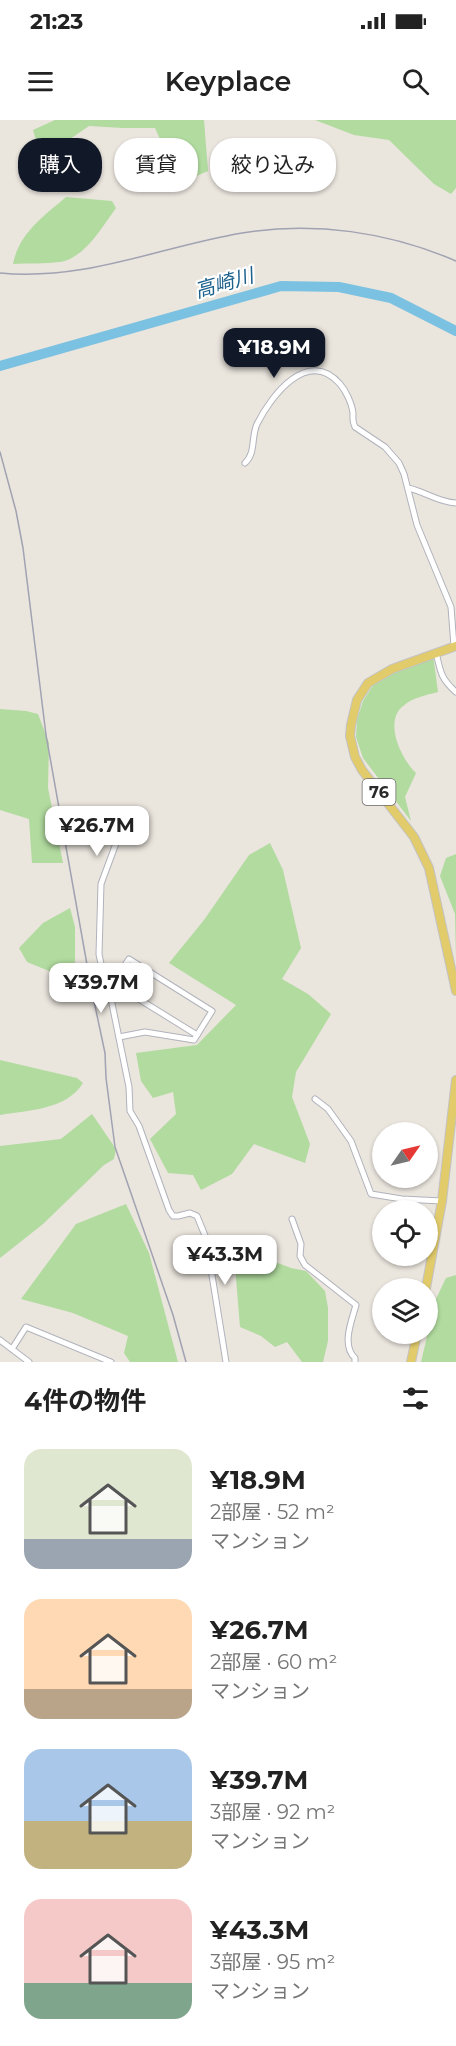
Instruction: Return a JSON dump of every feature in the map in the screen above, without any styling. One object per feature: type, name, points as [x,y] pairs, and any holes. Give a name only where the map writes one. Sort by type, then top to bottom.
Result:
[{"type":"main road","name":"76","points":[[455,646],[392,669],[368,683],[357,700],[350,736],[355,757],[362,770],[414,837],[429,868],[456,991]]},
{"type":"main road","points":[[428,1278],[442,1201],[456,1080]]},
{"type":"main road","points":[[411,1362],[415,1344]]},
{"type":"street","points":[[245,463],[252,454],[256,426],[284,385],[298,375],[313,370],[321,371],[341,384],[350,402],[355,427],[375,439],[399,463],[417,525],[451,607],[455,646]]},
{"type":"street","points":[[408,488],[426,492],[441,501],[456,503]]},
{"type":"street","points":[[435,652],[440,673],[445,682],[456,692]]},
{"type":"street","points":[[118,838],[101,884],[99,954],[109,989],[129,1087],[130,1111],[139,1126],[170,1210],[178,1216],[190,1213],[197,1216],[206,1238],[226,1362]]},
{"type":"street","points":[[109,989],[129,959],[212,1011],[194,1040],[145,1032],[119,1037]]},
{"type":"street","points":[[113,983],[197,1035]]},
{"type":"street","points":[[315,1099],[328,1109],[351,1141],[370,1194],[402,1200],[442,1201]]},
{"type":"street","points":[[292,1219],[301,1244],[300,1256],[305,1265],[356,1305],[348,1341],[355,1362]]},
{"type":"street","points":[[12,1349],[26,1327],[111,1362]]},
{"type":"street","points":[[0,1340],[29,1362]]},
{"type":"green space","points":[[55,120],[204,120],[208,171],[198,175],[198,138],[160,138],[155,128],[89,126],[71,138],[35,138],[33,130]]},
{"type":"green space","points":[[315,120],[456,120],[456,188],[451,194],[434,184],[389,140],[354,135]]},
{"type":"green space","points":[[66,197],[112,201],[116,208],[92,241],[77,255],[54,263],[13,264],[16,253],[27,234],[41,218]]},
{"type":"green space","points":[[433,655],[438,692],[407,703],[397,713],[395,721],[400,750],[416,773],[405,797],[411,821],[363,758],[356,737],[357,720],[363,701],[375,682],[383,676]]},
{"type":"green space","points":[[0,709],[38,714],[49,743],[48,788],[63,863],[32,863],[29,819],[0,810]]},
{"type":"green space","points":[[270,843],[283,870],[301,948],[282,979],[308,994],[331,1014],[296,1072],[292,1097],[310,1144],[305,1163],[254,1144],[232,1174],[201,1190],[193,1175],[168,1173],[150,1139],[176,1114],[173,1092],[153,1098],[141,1081],[136,1053],[197,1045],[236,1005],[169,963],[204,920],[249,855]]},
{"type":"green space","points":[[456,854],[456,959],[455,914],[440,876],[446,858]]},
{"type":"green space","points":[[70,908],[75,927],[75,964],[59,975],[27,962],[19,948],[43,923]]},
{"type":"green space","points":[[0,1060],[77,1078],[83,1083],[76,1092],[57,1104],[0,1115]]},
{"type":"green space","points":[[92,1114],[116,1149],[114,1159],[104,1165],[43,1224],[0,1258],[0,1146],[61,1139]]},
{"type":"green space","points":[[126,1204],[149,1253],[178,1362],[130,1362],[124,1353],[128,1336],[73,1313],[21,1299],[76,1224]]},
{"type":"green space","points":[[234,1254],[259,1256],[306,1271],[325,1291],[328,1308],[328,1341],[323,1362],[302,1362],[287,1342],[275,1347],[261,1336],[240,1327]]},
{"type":"green space","points":[[456,1275],[456,1362],[421,1362],[425,1344],[438,1344],[438,1295],[446,1278]]},
{"type":"waterway","name":"高崎川","points":[[0,366],[281,286],[339,287],[391,298],[456,331]]},
{"type":"railway","points":[[0,273],[32,274],[93,268],[211,239],[242,233],[296,228],[378,236],[431,251],[456,261]]},
{"type":"railway","points":[[0,452],[16,511],[23,548],[46,735],[105,1053],[115,1147],[173,1315],[186,1362]]}]
